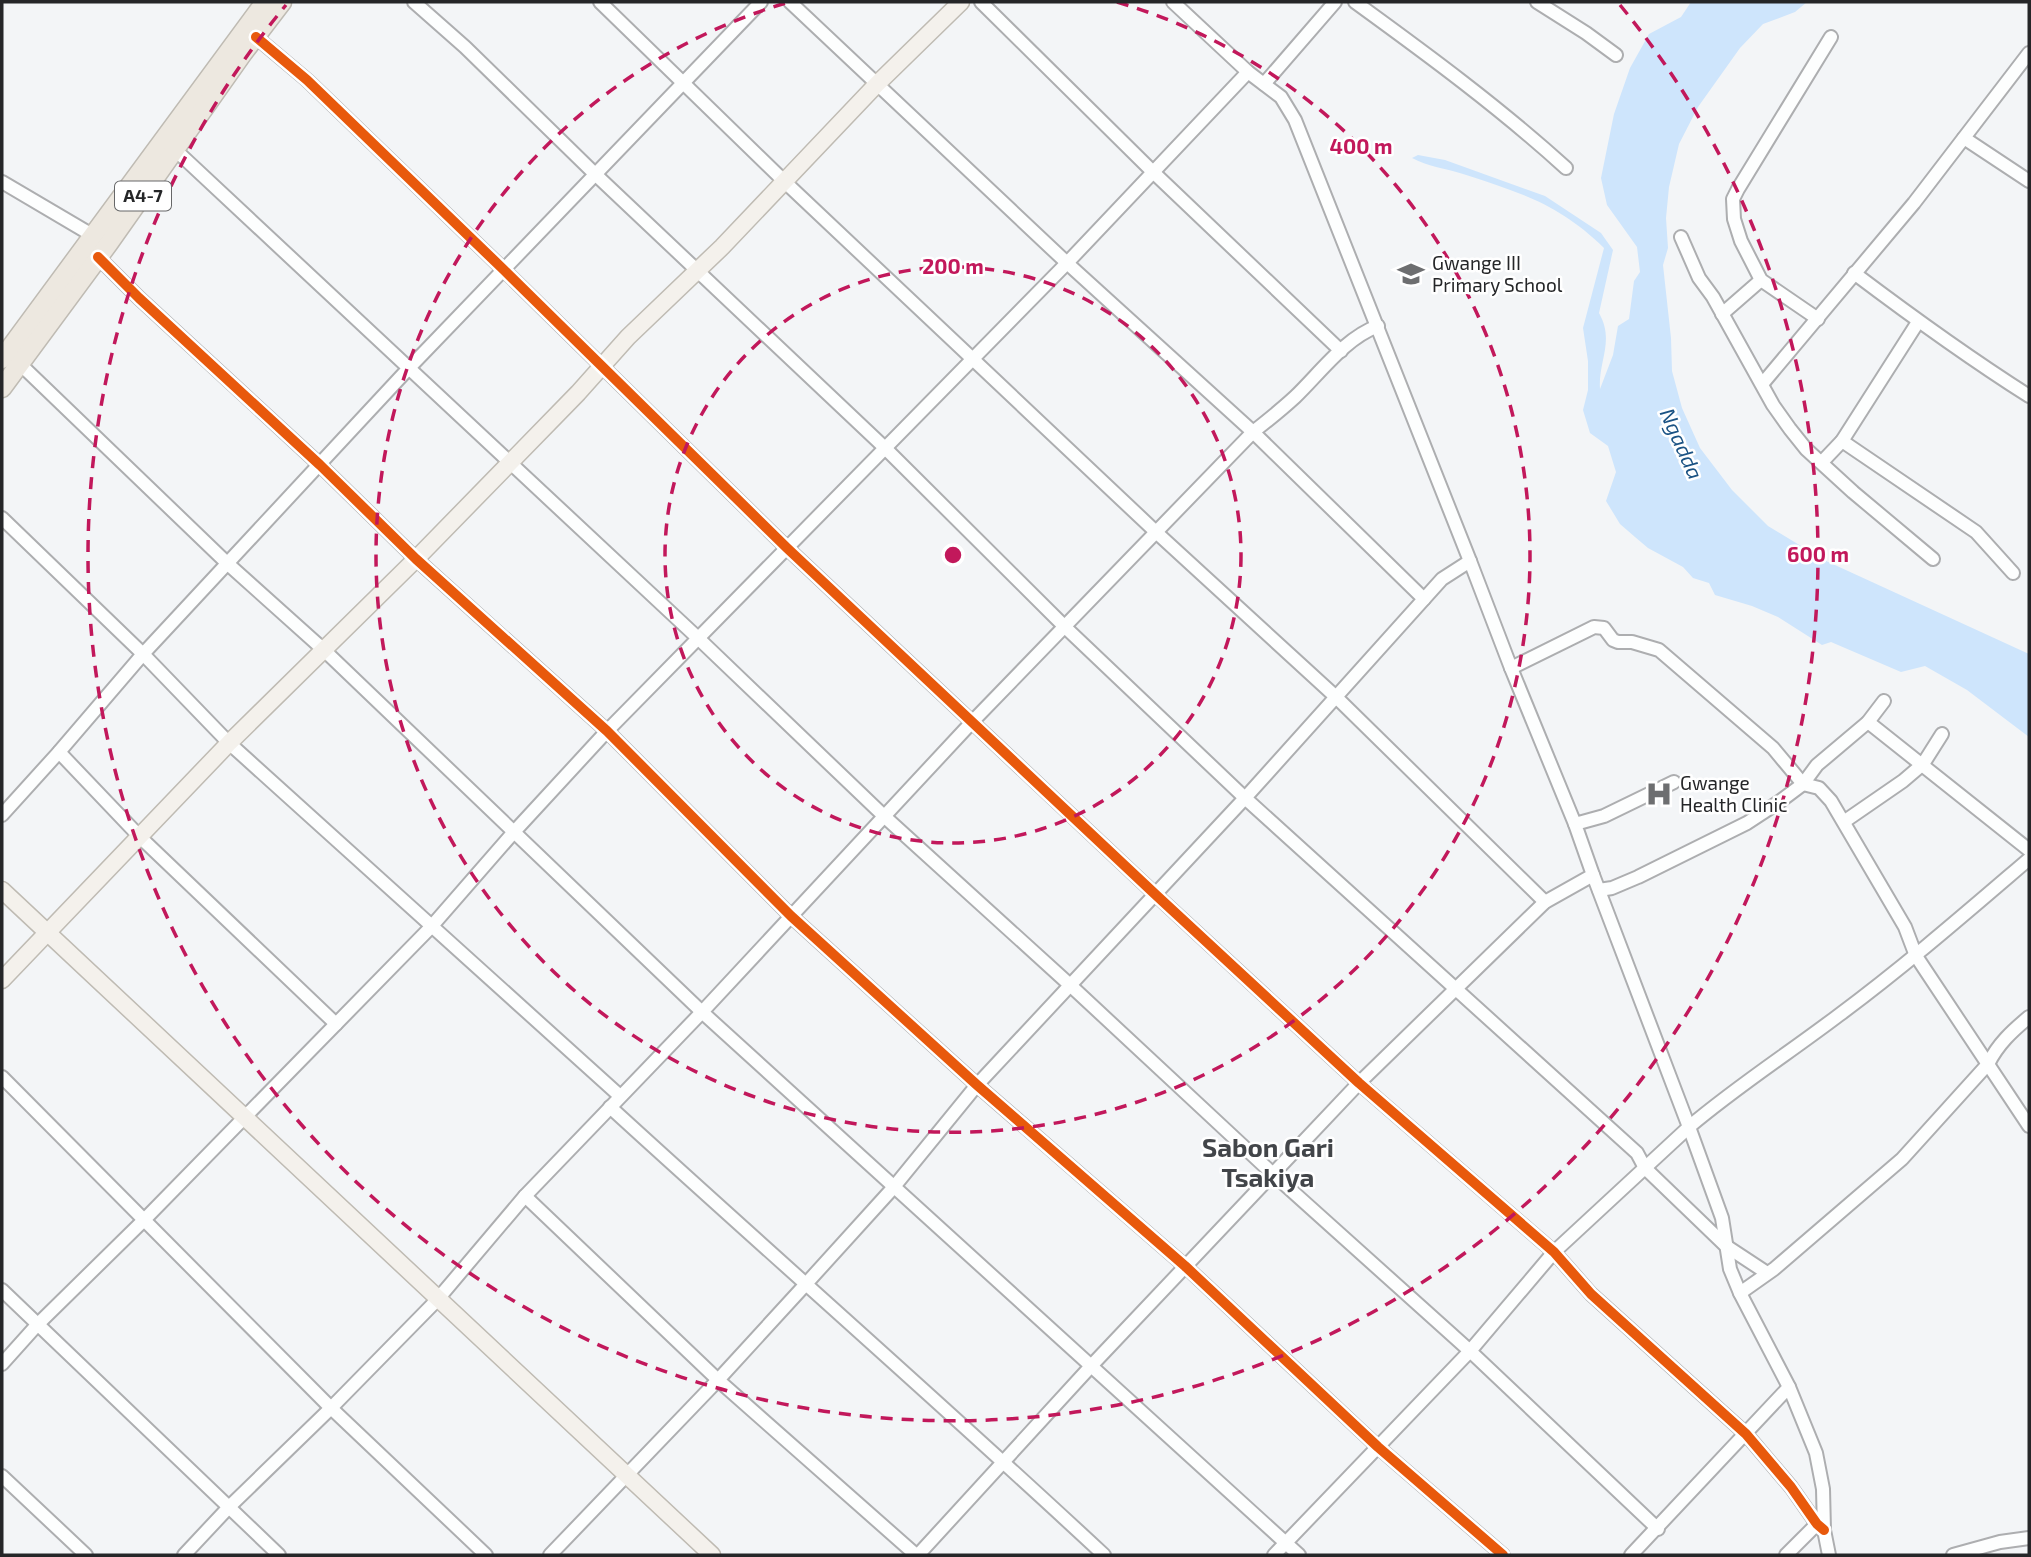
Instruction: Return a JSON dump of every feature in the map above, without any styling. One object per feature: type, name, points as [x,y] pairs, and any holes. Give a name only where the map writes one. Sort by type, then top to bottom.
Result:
[{"type":"highway","name":"A4-7","points":[[11,361],[98,257],[265,2]]},
{"type":"highway","name":"A4-7","points":[[2,387],[11,361],[92,235],[170,145],[282,2]]},
{"type":"main road","points":[[2,979],[229,743],[416,559],[628,337],[697,271],[877,84],[961,2]]},
{"type":"main road","points":[[2,890],[712,1555]]},
{"type":"street","points":[[414,2],[466,47],[595,174],[884,447],[1065,627],[1245,798],[1637,1153],[1645,1168],[1726,1245],[1767,1273]]},
{"type":"street","points":[[600,2],[785,182],[1157,533],[1336,697],[1545,902]]},
{"type":"street","points":[[2,815],[60,752],[143,654],[408,368],[761,2]]},
{"type":"street","points":[[790,2],[1067,263],[1253,432],[1424,599]]},
{"type":"street","points":[[981,2],[1152,171],[1341,351]]},
{"type":"street","points":[[1173,2],[1248,72],[1281,97],[1296,120],[1575,824],[1722,1218],[1730,1269],[1788,1387],[1816,1453],[1823,1489],[1820,1527],[1786,1555]]},
{"type":"street","points":[[1264,84],[1335,2]]},
{"type":"street","points":[[1355,2],[1500,111],[1566,168]]},
{"type":"street","points":[[1537,2],[1616,55]]},
{"type":"street","points":[[256,37],[307,80],[505,270],[787,548],[1156,895],[1359,1083],[1554,1252],[1591,1294],[1746,1434],[1791,1487],[1820,1527],[1829,1555]]},
{"type":"street","points":[[1818,319],[1761,280],[1741,241],[1732,209],[1734,199],[1831,37]]},
{"type":"street","points":[[1763,383],[1914,203],[2029,52]]},
{"type":"street","points":[[2,1364],[37,1325],[145,1219],[431,927],[607,731],[1067,263],[1248,72]]},
{"type":"street","points":[[1964,138],[2029,181]]},
{"type":"street","points":[[170,145],[699,639],[885,817],[1273,1174],[1470,1350],[1658,1529]]},
{"type":"street","points":[[2,182],[92,235]]},
{"type":"street","points":[[1681,237],[1699,278],[1763,383],[1773,405],[1790,429],[1806,449],[1853,492],[1933,559]]},
{"type":"street","points":[[98,257],[416,559],[607,731],[791,916],[977,1085],[1185,1266],[1378,1447],[1503,1555]]},
{"type":"street","points":[[1854,273],[1918,322],[1936,331],[2029,396]]},
{"type":"street","points":[[1722,314],[1761,280]]},
{"type":"street","points":[[1822,462],[1842,441],[1918,322]]},
{"type":"street","points":[[184,1555],[437,1300],[524,1196],[702,1012],[972,722],[1253,432],[1341,351],[1366,330],[1378,326]]},
{"type":"street","points":[[11,361],[325,651],[702,1012],[1299,1555]]},
{"type":"street","points":[[1842,441],[1976,532],[2013,573]]},
{"type":"street","points":[[2,518],[143,654],[229,743],[620,1096]]},
{"type":"street","points":[[550,1555],[718,1380],[893,1188],[977,1085],[1156,895],[1442,579],[1470,561]]},
{"type":"street","points":[[1511,668],[1594,627],[1604,628],[1613,640],[1659,650],[1773,748],[1803,784],[1819,788],[1845,821],[1905,927],[1916,956],[2029,1126]]},
{"type":"street","points":[[1599,890],[1612,888],[1638,877],[1747,823],[1803,784],[1817,765],[1868,722],[1884,701]]},
{"type":"street","points":[[1868,722],[2029,850]]},
{"type":"street","points":[[1845,821],[1923,764],[1942,734]]},
{"type":"street","points":[[60,752],[140,837],[336,1024]]},
{"type":"street","points":[[1575,824],[1604,817],[1674,782]]},
{"type":"street","points":[[1274,1555],[1470,1350],[1554,1252],[1689,1127],[1916,956],[2029,859]]},
{"type":"street","points":[[524,1196],[718,1380],[917,1555],[1092,1365],[1359,1083],[1545,902],[1593,875]]},
{"type":"street","points":[[1740,1293],[1902,1159],[1988,1064],[2008,1034],[2029,1017]]},
{"type":"street","points":[[2,1077],[331,1408],[486,1555]]},
{"type":"street","points":[[610,1107],[1104,1555]]},
{"type":"street","points":[[2,1290],[279,1555]]},
{"type":"street","points":[[1631,1555],[1788,1387]]},
{"type":"street","points":[[2,1476],[86,1555]]},
{"type":"street","points":[[1953,1555],[2000,1542],[2029,1538]]},
{"type":"water","name":"Ngadda","points":[[1691,2],[1807,2],[1795,12],[1763,24],[1740,48],[1698,107],[1679,144],[1669,187],[1666,218],[1668,248],[1663,265],[1672,371],[1682,408],[1700,448],[1732,490],[1768,526],[1824,560],[2029,654],[2029,737],[1967,690],[1925,666],[1901,672],[1831,642],[1822,645],[1778,617],[1715,595],[1709,583],[1693,578],[1683,567],[1648,548],[1620,524],[1606,501],[1616,472],[1608,446],[1590,433],[1583,410],[1588,390],[1588,361],[1583,328],[1604,248],[1571,221],[1538,202],[1503,187],[1412,158],[1418,155],[1445,160],[1545,196],[1601,233],[1613,250],[1599,313],[1606,333],[1600,389],[1613,355],[1618,326],[1629,319],[1634,281],[1640,272],[1637,247],[1607,205],[1601,178],[1614,114],[1630,68],[1649,34],[1681,17]]},
{"type":"cycle path","points":[[256,37],[307,80],[787,548],[1156,895],[1359,1083],[1554,1252],[1591,1294],[1746,1434],[1824,1530]]},
{"type":"cycle path","points":[[98,257],[416,559],[607,731],[791,916],[977,1085],[1185,1266],[1378,1447],[1503,1555]]},
{"type":"place","name":"Gwange III Primary School","points":[[1411,274]]},
{"type":"place","name":"Gwange Health Clinic","points":[[1659,794]]},
{"type":"district","name":"Sabon Gari Tsakiya","points":[[1268,1163]]}]
